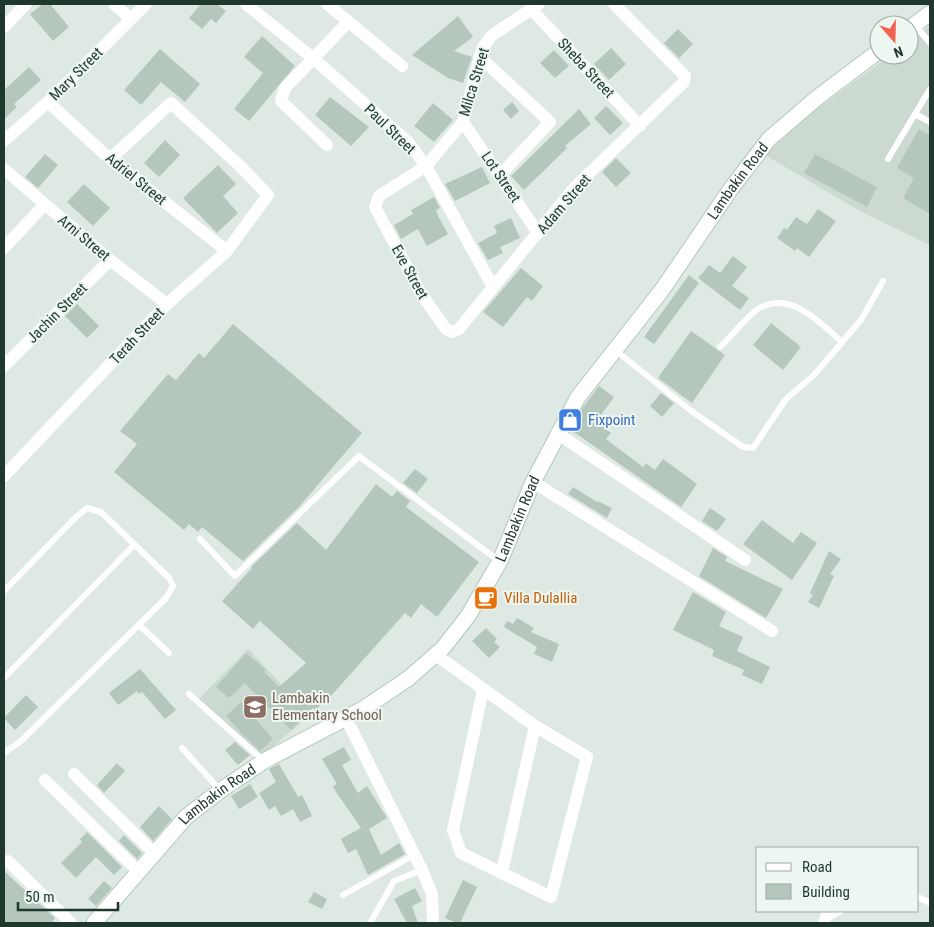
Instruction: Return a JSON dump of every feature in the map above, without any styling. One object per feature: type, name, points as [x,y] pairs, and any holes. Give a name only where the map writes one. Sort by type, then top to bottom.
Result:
[{"type":"main road","points":[[919,21],[930,13]]},
{"type":"main road","name":"Lambakin Road","points":[[94,923],[186,817],[264,760],[346,718],[386,694],[436,655],[468,616],[500,561],[533,482],[578,397],[662,290],[730,190],[769,139],[818,97],[869,59]]},
{"type":"street","points":[[4,27],[26,4]]},
{"type":"street","points":[[114,4],[131,20]]},
{"type":"street","name":"Mary Street","points":[[4,141],[48,102],[146,4]]},
{"type":"street","name":"Paul Street","points":[[246,4],[314,59],[408,142],[426,166],[493,287]]},
{"type":"street","points":[[328,4],[402,66]]},
{"type":"street","name":"Adam Street","points":[[452,332],[459,329],[574,188],[684,82],[685,76],[614,4]]},
{"type":"street","name":"Milca Street","points":[[375,208],[379,196],[426,166],[463,122],[481,58],[482,48],[491,36],[535,6]]},
{"type":"street","name":"Sheba Street","points":[[535,6],[640,126]]},
{"type":"street","points":[[327,145],[281,100],[285,88],[348,22]]},
{"type":"street","points":[[481,58],[550,122],[500,175]]},
{"type":"street","name":"Adriel Street","points":[[48,102],[110,159],[227,251]]},
{"type":"street","name":"Terah Street","points":[[4,476],[167,304],[227,251],[268,195],[240,166],[171,103],[110,159]]},
{"type":"street","name":"Lot Street","points":[[463,122],[538,233]]},
{"type":"street","name":"Arni Street","points":[[4,169],[110,260],[167,304]]},
{"type":"street","points":[[4,248],[46,204]]},
{"type":"street","name":"Eve Street","points":[[375,208],[422,296],[446,329],[452,332]]},
{"type":"street","name":"Jachin Street","points":[[4,366],[110,260]]},
{"type":"street","points":[[558,434],[745,560]]},
{"type":"street","points":[[533,482],[772,630]]},
{"type":"street","points":[[436,655],[535,726],[586,757],[551,897],[461,853],[453,830],[483,690]]},
{"type":"street","points":[[346,718],[422,870],[432,894],[433,923]]},
{"type":"street","points":[[502,872],[535,726]]},
{"type":"street","points":[[74,774],[154,852]]},
{"type":"street","points":[[45,780],[138,871]]},
{"type":"street","points":[[8,861],[71,923]]},
{"type":"lane","points":[[919,33],[930,43]]},
{"type":"lane","points":[[888,159],[930,89]]},
{"type":"lane","points":[[915,114],[930,122]]},
{"type":"lane","points":[[615,350],[690,410],[743,447],[753,448],[786,398],[814,375],[841,341],[861,320],[882,281]]},
{"type":"lane","points":[[720,347],[758,309],[775,304],[793,305],[809,312],[841,341]]},
{"type":"lane","points":[[200,539],[235,576],[358,456],[500,561]]},
{"type":"lane","points":[[4,591],[87,508],[101,512],[133,546],[169,578],[173,586],[166,598],[21,741],[4,753]]},
{"type":"lane","points":[[4,678],[133,546]]},
{"type":"lane","points":[[139,624],[169,653]]},
{"type":"lane","points":[[189,694],[264,760]]},
{"type":"lane","points":[[182,748],[221,790]]},
{"type":"lane","points":[[343,896],[414,855]]},
{"type":"lane","points":[[370,923],[394,881],[422,870]]},
{"type":"lane","points":[[826,918],[839,912]]},
{"type":"shaded area","points":[[930,26],[930,245],[860,211],[765,155],[806,117],[877,65],[919,65],[919,34]]},
{"type":"shaded area","name":"Lambakin Elementary School","points":[[248,649],[310,715],[262,756],[199,699]]},
{"type":"building","points":[[43,4],[50,4],[69,27],[53,41],[30,14]]},
{"type":"building","points":[[201,4],[217,4],[226,11],[216,23],[211,19],[202,29],[189,18]]},
{"type":"building","points":[[458,16],[473,37],[454,51],[472,57],[463,83],[448,78],[412,55]]},
{"type":"building","points":[[678,29],[693,44],[679,58],[664,43]]},
{"type":"building","points":[[262,36],[295,66],[249,121],[234,109],[263,73],[244,57]]},
{"type":"building","points":[[611,48],[626,64],[609,80],[594,64]]},
{"type":"building","points":[[160,49],[200,84],[185,102],[161,82],[141,105],[124,90]]},
{"type":"building","points":[[554,50],[569,66],[555,78],[540,63]]},
{"type":"building","points":[[29,67],[41,80],[14,104],[17,107],[4,119],[4,90]]},
{"type":"building","points":[[330,97],[369,127],[351,146],[315,115]]},
{"type":"building","points":[[512,102],[519,111],[511,119],[503,110]]},
{"type":"building","points":[[433,103],[453,120],[434,142],[414,126]]},
{"type":"building","points":[[606,106],[623,123],[610,135],[594,118]]},
{"type":"building","points":[[579,109],[591,124],[565,146],[567,148],[524,190],[511,176]]},
{"type":"building","points":[[919,129],[930,135],[930,214],[903,198],[914,178],[897,168]]},
{"type":"building","points":[[165,140],[180,155],[159,177],[144,163]]},
{"type":"building","points":[[45,154],[58,165],[38,188],[25,177]]},
{"type":"building","points":[[815,154],[877,187],[867,207],[804,173]]},
{"type":"building","points":[[616,158],[631,173],[616,187],[602,172]]},
{"type":"building","points":[[218,165],[236,184],[223,196],[238,213],[217,233],[183,198]]},
{"type":"building","points":[[482,167],[490,183],[455,201],[445,184]]},
{"type":"building","points":[[84,184],[110,208],[93,226],[67,202]]},
{"type":"building","points":[[434,197],[440,208],[436,210],[438,216],[448,234],[427,246],[418,229],[401,239],[394,225],[413,214],[411,210]]},
{"type":"building","points":[[818,209],[836,221],[809,257],[797,248],[795,251],[777,238],[784,228],[787,230],[796,217],[807,224]]},
{"type":"building","points":[[511,218],[520,238],[500,247],[503,253],[488,260],[478,243],[497,233],[494,226]]},
{"type":"building","points":[[733,256],[747,267],[732,286],[749,298],[740,310],[698,278],[709,265],[720,273]]},
{"type":"building","points":[[521,268],[543,286],[532,301],[527,297],[503,327],[483,312]]},
{"type":"building","points":[[689,275],[699,283],[654,344],[644,337]]},
{"type":"building","points":[[77,304],[99,326],[87,338],[65,316]]},
{"type":"building","points":[[771,323],[801,347],[783,370],[753,345]]},
{"type":"building","points":[[233,324],[362,433],[299,507],[243,561],[202,527],[198,532],[189,524],[184,530],[114,472],[137,444],[120,431],[168,374],[176,380],[199,353],[204,358]]},
{"type":"building","points":[[691,331],[725,355],[692,403],[658,378]]},
{"type":"building","points":[[599,386],[614,397],[596,422],[611,433],[606,439],[643,467],[646,463],[655,470],[663,459],[697,484],[681,507],[571,430],[583,407]]},
{"type":"building","points":[[661,393],[674,403],[662,417],[650,406]]},
{"type":"building","points":[[415,469],[428,479],[417,493],[403,483]]},
{"type":"building","points":[[376,484],[392,497],[397,491],[410,501],[406,507],[479,562],[437,617],[421,604],[411,618],[405,613],[330,697],[315,710],[313,708],[291,730],[245,683],[229,698],[216,687],[246,653],[266,670],[264,672],[279,687],[306,663],[260,621],[253,629],[222,601],[251,567],[297,523],[326,550]]},
{"type":"building","points":[[573,487],[597,502],[612,508],[607,518],[568,494]]},
{"type":"building","points":[[710,508],[726,519],[717,531],[702,521]]},
{"type":"building","points":[[762,520],[793,543],[801,532],[817,543],[792,580],[743,544]]},
{"type":"building","points":[[713,548],[727,557],[725,561],[783,589],[766,618],[699,576]]},
{"type":"building","points":[[829,551],[841,559],[830,574],[834,576],[819,608],[808,602],[813,595],[810,593]]},
{"type":"building","points":[[693,592],[726,612],[719,626],[743,637],[737,651],[770,667],[762,684],[742,675],[744,670],[712,656],[714,650],[673,630]]},
{"type":"building","points":[[517,618],[534,628],[531,632],[559,644],[552,662],[534,654],[537,647],[504,627],[507,621],[513,624]]},
{"type":"building","points":[[486,628],[497,639],[494,642],[500,647],[489,658],[472,641]]},
{"type":"building","points":[[140,669],[176,710],[165,719],[142,692],[139,694],[137,691],[118,705],[109,693]]},
{"type":"building","points":[[26,695],[38,707],[15,730],[4,718]]},
{"type":"building","points":[[241,702],[273,739],[260,751],[226,716]]},
{"type":"building","points":[[235,742],[250,755],[238,765],[225,750]]},
{"type":"building","points":[[344,747],[351,760],[342,765],[358,793],[367,786],[387,818],[369,829],[381,855],[399,843],[405,854],[368,875],[356,849],[348,853],[341,839],[361,828],[336,792],[333,786],[337,784],[322,759]]},
{"type":"building","points":[[117,763],[125,771],[104,793],[97,785]]},
{"type":"building","points":[[279,764],[298,797],[302,795],[312,816],[300,822],[293,809],[281,816],[275,806],[269,810],[259,793],[276,782],[269,769]]},
{"type":"building","points":[[250,784],[258,797],[239,809],[231,796]]},
{"type":"building","points":[[159,806],[172,819],[153,841],[140,827]]},
{"type":"building","points":[[87,832],[122,867],[114,875],[96,857],[76,878],[61,863],[82,842],[80,839]]},
{"type":"building","points":[[124,835],[142,853],[137,859],[119,841]]},
{"type":"building","points":[[4,871],[55,918],[51,923],[4,923]]},
{"type":"building","points":[[463,880],[477,887],[460,923],[457,923],[445,918]]},
{"type":"building","points":[[104,881],[112,888],[96,906],[88,899]]},
{"type":"building","points":[[415,888],[422,901],[412,906],[418,923],[407,923],[394,899]]},
{"type":"building","points":[[314,892],[327,899],[322,909],[308,902]]},
{"type":"place","name":"Fixpoint","points":[[570,420]]},
{"type":"place","name":"Villa Dulallia","points":[[486,598]]},
{"type":"place","name":"Lambakin Elementary School","points":[[255,707]]}]
